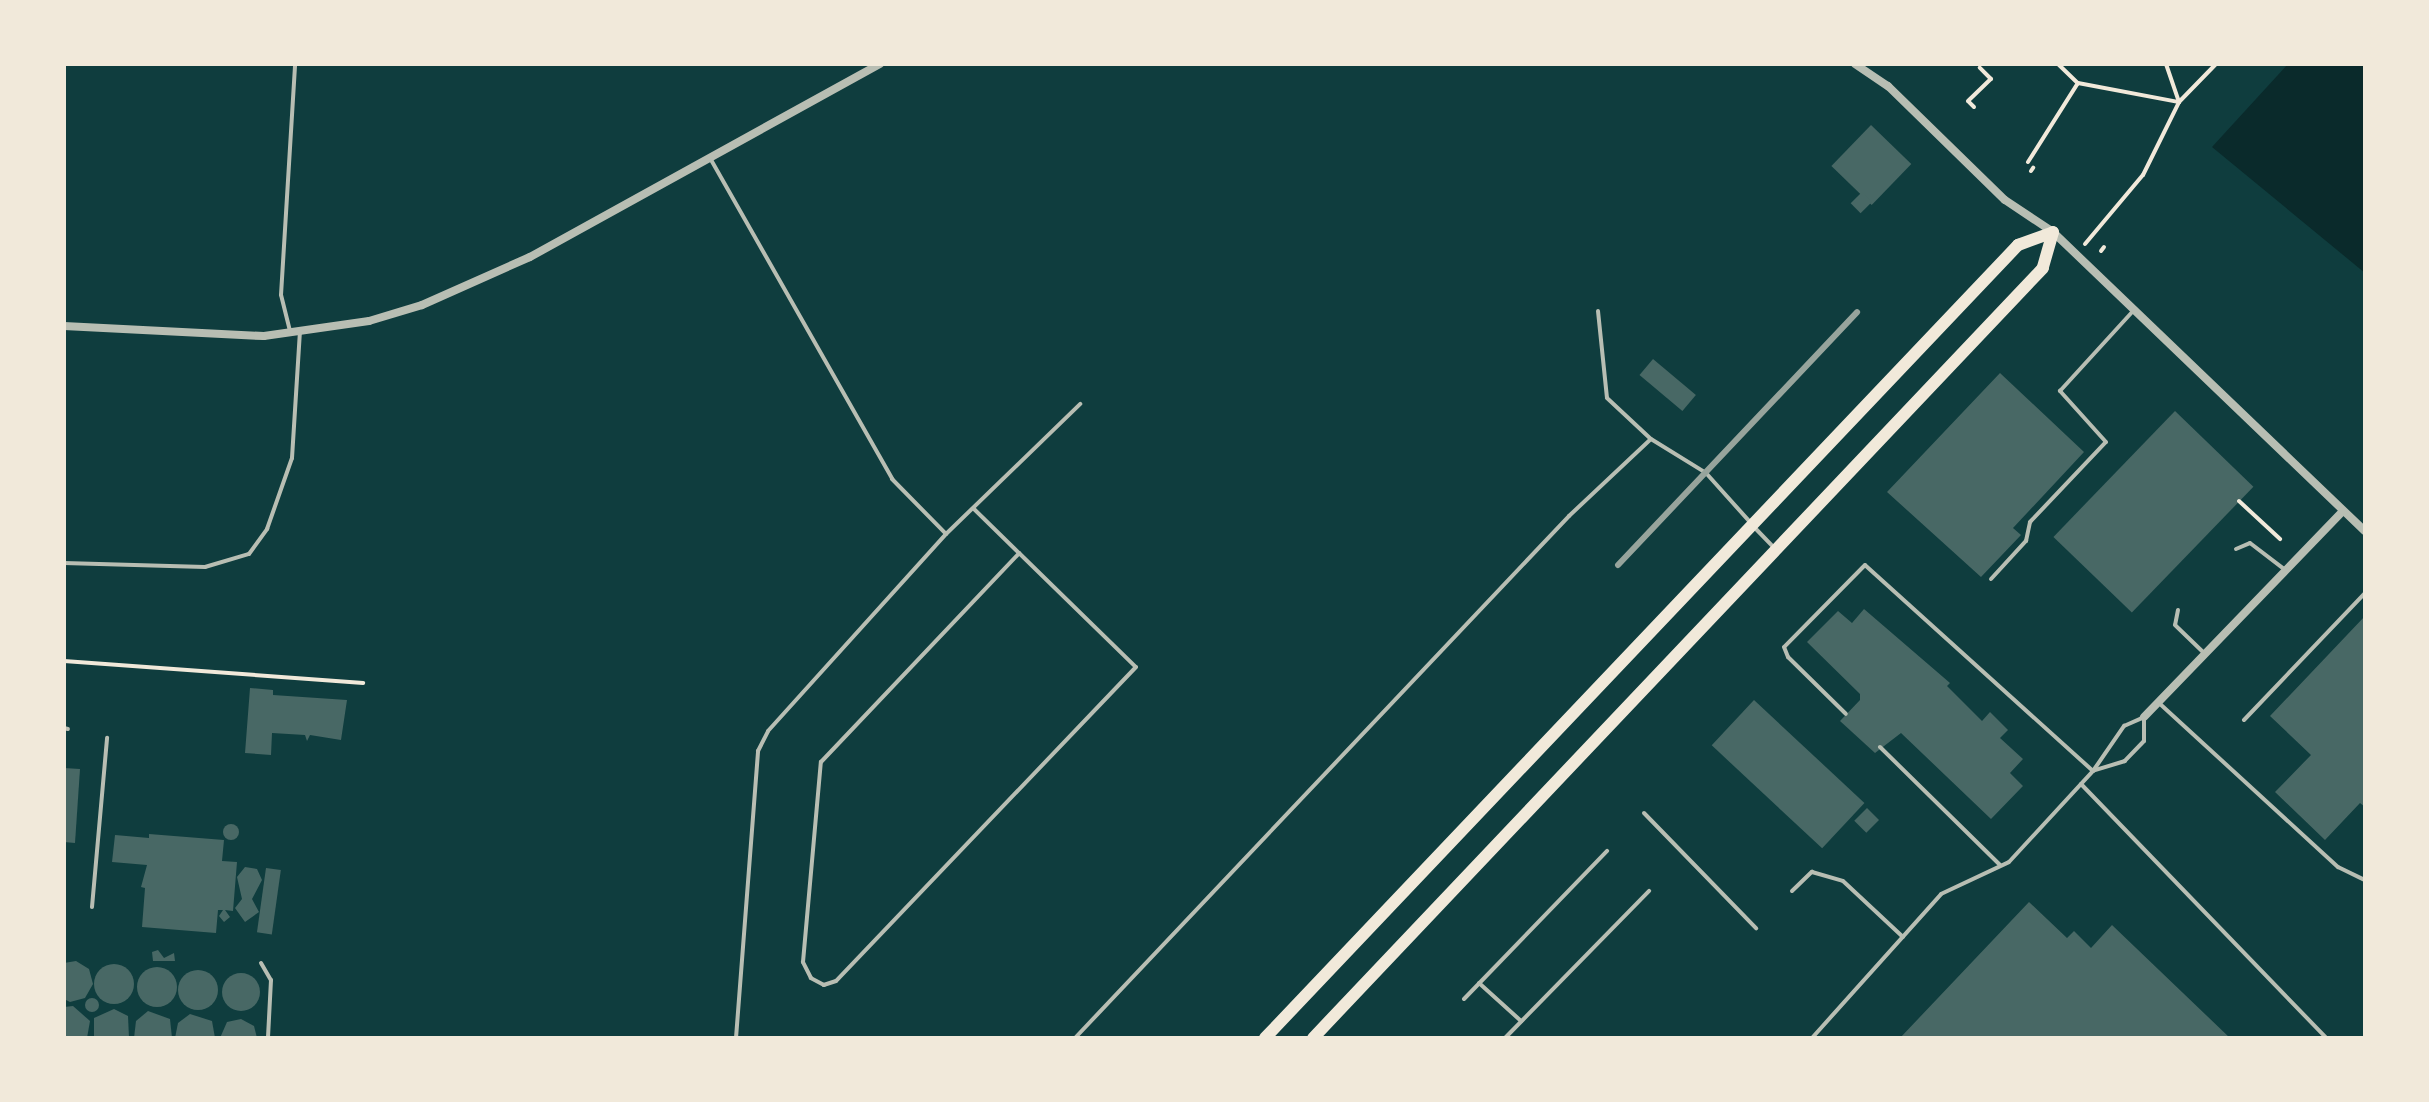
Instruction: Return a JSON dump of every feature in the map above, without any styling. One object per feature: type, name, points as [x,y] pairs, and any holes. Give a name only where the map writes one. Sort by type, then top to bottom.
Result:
[{"type":"main road","points":[[1265,1038],[2018,245],[2053,232]]},
{"type":"main road","points":[[1313,1038],[2043,268],[2053,232]]},
{"type":"street","points":[[64,326],[208,337],[295,332],[369,321],[476,284],[880,64]]},
{"type":"street","points":[[1855,64],[1888,86],[2005,200],[2053,232],[2076,253],[2365,531]]},
{"type":"street","points":[[2144,717],[2343,511]]},
{"type":"lane","points":[[64,563],[205,567],[249,554],[267,529],[292,458],[295,332],[281,295],[295,64]]},
{"type":"lane","points":[[710,158],[892,479],[946,534]]},
{"type":"lane","points":[[1991,579],[2026,541],[2030,522],[2106,442],[2060,391],[2134,309]]},
{"type":"lane","points":[[1598,311],[1607,398],[1651,439],[1706,473],[1776,549]]},
{"type":"lane","points":[[736,1038],[758,751],[768,731],[946,534],[1080,404]]},
{"type":"lane","points":[[1075,1038],[1569,516],[1651,439]]},
{"type":"lane","points":[[974,509],[1136,667],[836,981],[824,985],[811,978],[803,962],[821,762],[1019,553]]},
{"type":"lane","points":[[2236,549],[2250,543],[2284,569]]},
{"type":"lane","points":[[1846,714],[1788,657],[1784,647],[1865,565],[2093,771]]},
{"type":"lane","points":[[2244,720],[2365,593]]},
{"type":"lane","points":[[2178,610],[2175,625],[2204,653]]},
{"type":"lane","points":[[2158,702],[2338,867],[2365,880]]},
{"type":"lane","points":[[1812,1038],[1941,894],[2009,862],[2093,771],[2124,726],[2144,717],[2144,741],[2125,761],[2093,771]]},
{"type":"lane","points":[[92,907],[107,738]]},
{"type":"lane","points":[[1880,747],[2000,865]]},
{"type":"lane","points":[[2081,784],[2326,1038]]},
{"type":"lane","points":[[1644,813],[1756,928]]},
{"type":"lane","points":[[1464,999],[1607,851]]},
{"type":"lane","points":[[1792,891],[1812,872],[1843,881],[1903,937]]},
{"type":"lane","points":[[1505,1038],[1649,891]]},
{"type":"lane","points":[[261,963],[271,980],[268,1038]]},
{"type":"lane","points":[[1479,983],[1521,1021]]},
{"type":"path","points":[[2058,64],[2078,83],[2179,102]]},
{"type":"path","points":[[2166,64],[2179,102]]},
{"type":"path","points":[[2076,253],[2143,175],[2179,102],[2216,64]]},
{"type":"path","points":[[1974,107],[1968,101],[1991,79],[1980,68]]},
{"type":"path","points":[[2028,162],[2078,83]]},
{"type":"path","points":[[2239,501],[2280,539]]},
{"type":"path","points":[[64,661],[363,683]]},
{"type":"water","points":[[2288,64],[2365,64],[2365,273],[2212,147]]},
{"type":"building","points":[[1871,125],[1911,164],[1872,205],[1831,166]]},
{"type":"building","points":[[1862,192],[1872,202],[1861,213],[1851,203]]},
{"type":"building","points":[[1653,359],[1696,395],[1682,411],[1640,375]]},
{"type":"building","points":[[2000,373],[2084,452],[2013,528],[2021,535],[1981,577],[1887,492]]},
{"type":"building","points":[[2175,411],[2253,487],[2132,613],[2053,537]]},
{"type":"building","points":[[1864,609],[1950,683],[1947,686],[1982,721],[1990,712],[2008,730],[2000,738],[2023,759],[2010,773],[2023,786],[1991,819],[1901,733],[1875,753],[1840,721],[1860,700],[1860,694],[1807,642],[1838,611],[1852,623]]},
{"type":"building","points":[[2365,616],[2365,807],[2360,803],[2325,840],[2275,792],[2311,755],[2270,716]]},
{"type":"building","points":[[250,688],[273,690],[273,695],[347,700],[341,740],[310,735],[307,741],[305,735],[272,733],[271,755],[245,753]]},
{"type":"building","points":[[1754,700],[1864,803],[1822,848],[1712,745]]},
{"type":"building","points":[[64,768],[80,769],[75,843],[64,842]]},
{"type":"building","points":[[1867,808],[1879,820],[1866,833],[1854,821]]},
{"type":"building","points":[[231,824],[239,832],[231,840],[223,832]]},
{"type":"building","points":[[149,834],[224,840],[222,861],[237,862],[233,911],[225,910],[230,917],[224,922],[219,916],[223,910],[218,910],[216,933],[142,927],[145,888],[141,887],[147,865],[112,862],[115,835],[149,838]]},
{"type":"building","points":[[245,867],[257,869],[262,880],[252,899],[259,912],[245,922],[235,908],[242,899],[237,877]]},
{"type":"building","points":[[266,868],[281,870],[272,934],[257,932]]},
{"type":"building","points":[[2029,902],[2067,938],[2074,931],[2091,948],[2112,925],[2230,1038],[1900,1038]]},
{"type":"building","points":[[158,950],[164,958],[174,953],[175,961],[153,961],[152,952]]},
{"type":"building","points":[[76,961],[89,969],[93,984],[85,998],[70,1002],[64,999],[64,963]]},
{"type":"building","points":[[114,964],[128,970],[134,984],[128,998],[114,1004],[100,998],[94,984],[100,970]]},
{"type":"building","points":[[157,967],[171,973],[177,987],[171,1001],[157,1007],[143,1001],[137,987],[143,973]]},
{"type":"building","points":[[198,970],[212,976],[218,990],[212,1004],[198,1010],[184,1004],[178,990],[184,976]]},
{"type":"building","points":[[241,973],[254,979],[260,992],[254,1005],[241,1011],[228,1005],[222,992],[228,979]]},
{"type":"building","points":[[92,998],[99,1005],[92,1012],[85,1005]]},
{"type":"building","points":[[73,1006],[90,1021],[87,1038],[64,1038],[64,1007]]},
{"type":"building","points":[[114,1009],[128,1016],[129,1038],[94,1038],[94,1018]]},
{"type":"building","points":[[148,1011],[170,1019],[172,1038],[134,1038],[136,1021]]},
{"type":"building","points":[[190,1014],[212,1021],[215,1038],[175,1038],[178,1023]]},
{"type":"building","points":[[241,1019],[254,1026],[257,1038],[220,1038],[227,1022]]},
{"type":"railway","points":[[1618,565],[1857,312]]}]
